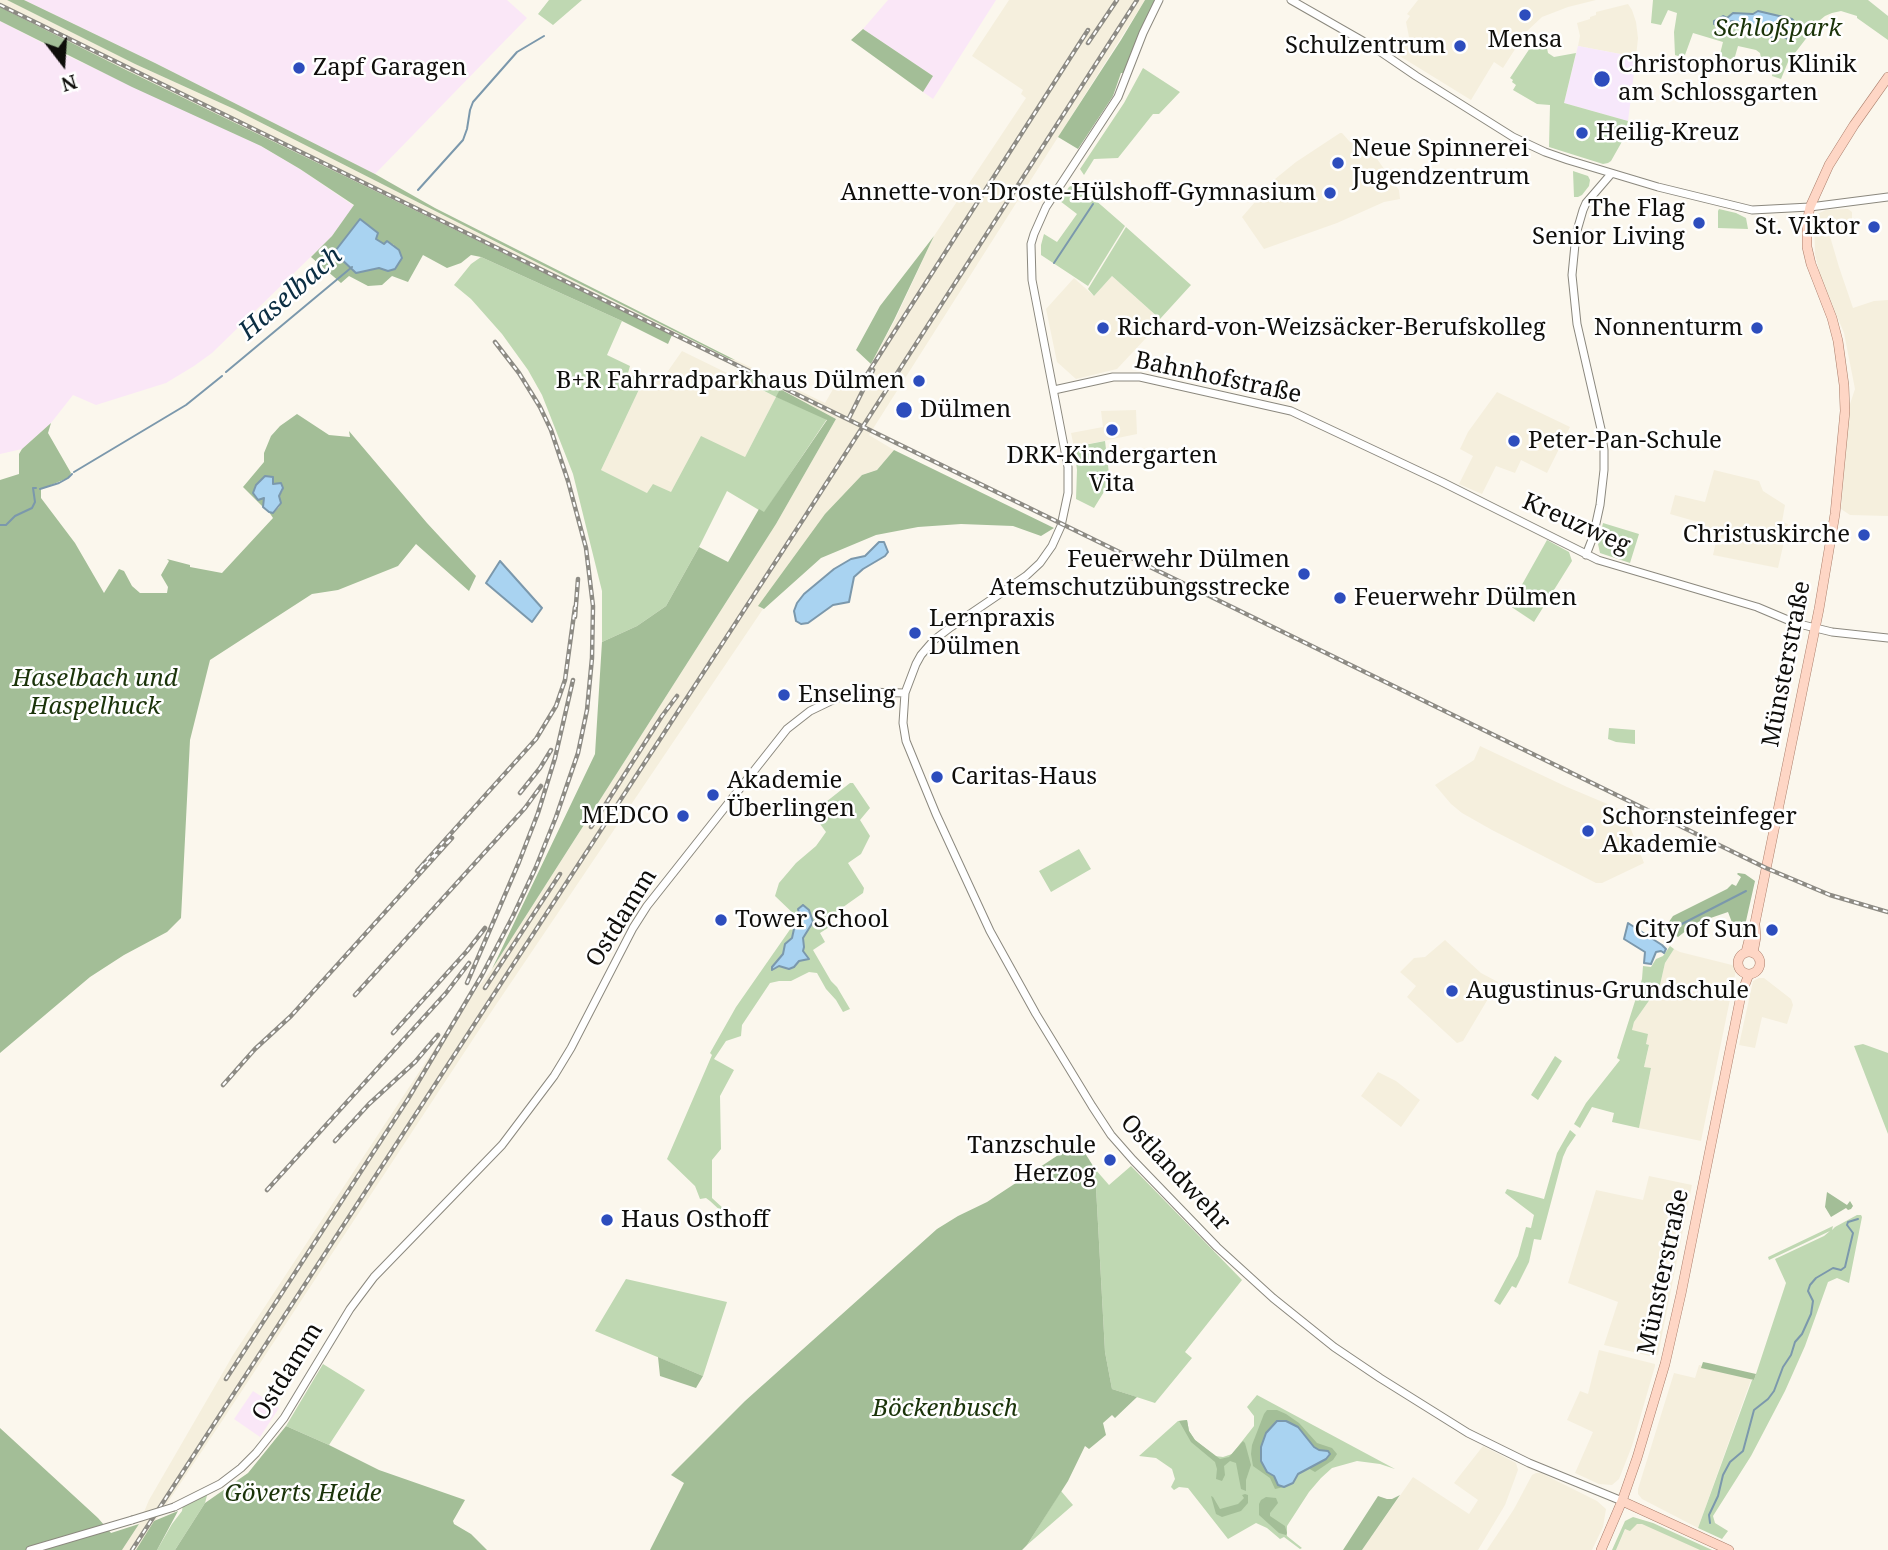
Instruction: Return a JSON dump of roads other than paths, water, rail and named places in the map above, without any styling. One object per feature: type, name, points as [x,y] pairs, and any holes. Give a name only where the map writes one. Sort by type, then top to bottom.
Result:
[{"type":"main road","points":[[1810,206],[1838,150],[1888,77]]},
{"type":"main road","name":"Münsterstraße","points":[[1750,953],[1756,937],[1755,923],[1815,628],[1835,514],[1845,411],[1836,329],[1814,275],[1807,247],[1810,206]]},
{"type":"main road","points":[[1750,953],[1759,958],[1760,965],[1755,972],[1745,973],[1738,967],[1738,961],[1741,955],[1750,953]]},
{"type":"main road","name":"Münsterstraße","points":[[1601,1550],[1622,1501],[1665,1364],[1741,995],[1739,989],[1745,973]]},
{"type":"main road","points":[[1622,1501],[1728,1550]]},
{"type":"street","points":[[905,693],[916,664],[934,640],[1018,583],[1040,563],[1061,526],[1069,481],[1066,450],[1032,280],[1030,257],[1034,234],[1052,196],[1118,97],[1159,0]]},
{"type":"street","points":[[1291,0],[1375,48],[1513,137],[1554,156],[1612,174],[1752,210],[1888,197]]},
{"type":"street","points":[[1586,555],[1600,505],[1604,456],[1603,438],[1577,324],[1572,275],[1576,234],[1583,210],[1612,174]]},
{"type":"street","name":"Bahnhofstraße","points":[[1054,390],[1113,377],[1140,377],[1291,411],[1332,429]]},
{"type":"street","name":"Kreuzweg","points":[[1332,429],[1586,555],[1757,607],[1815,628],[1888,638]]},
{"type":"street","name":"Ostdamm","points":[[30,1550],[174,1507],[220,1484],[241,1468],[284,1418],[350,1310],[374,1277],[502,1145],[554,1076],[627,938],[647,906],[787,729],[810,711],[837,698],[863,692],[905,693]]},
{"type":"street","name":"Ostlandwehr","points":[[905,693],[903,723],[906,741],[960,869],[990,931],[1036,1014],[1103,1123],[1125,1152],[1217,1247],[1273,1298],[1334,1347],[1468,1433],[1529,1463],[1622,1501]]},
{"type":"water","points":[[1758,11],[1792,19],[1798,26],[1797,32],[1792,38],[1782,36],[1774,39],[1766,33],[1755,34],[1745,30],[1734,21],[1721,27],[1714,24],[1714,21],[1723,16],[1727,18],[1733,13],[1753,14]]},
{"type":"water","points":[[360,219],[378,233],[376,239],[384,244],[387,241],[399,250],[402,258],[395,269],[388,271],[379,268],[356,273],[339,257],[336,250]]},
{"type":"water","points":[[265,476],[273,477],[273,484],[281,483],[283,488],[279,496],[281,503],[273,513],[263,507],[264,498],[258,500],[253,493],[256,485]]},
{"type":"water","points":[[879,542],[884,542],[888,552],[854,577],[849,602],[833,605],[808,623],[801,624],[796,621],[794,611],[804,594],[834,569],[851,559],[865,556]]},
{"type":"water","points":[[500,561],[542,608],[532,622],[486,583]]},
{"type":"water","points":[[803,905],[809,910],[813,922],[803,938],[803,951],[809,959],[799,961],[789,969],[779,966],[772,970],[783,954],[785,944],[792,938],[794,929],[800,924],[798,909]]},
{"type":"water","points":[[1628,923],[1666,949],[1664,953],[1656,952],[1651,964],[1644,963],[1645,952],[1624,939]]},
{"type":"water","points":[[1277,1421],[1286,1421],[1298,1427],[1314,1447],[1330,1454],[1326,1459],[1298,1474],[1293,1483],[1284,1487],[1278,1485],[1261,1461],[1261,1447],[1266,1433]]},
{"type":"waterway","name":"Haselbach","points":[[418,190],[463,140],[473,102],[517,52],[544,36]]},
{"type":"waterway","points":[[1054,263],[1093,204]]},
{"type":"waterway","name":"Haselbach","points":[[226,372],[352,267]]},
{"type":"waterway","name":"Haselbach","points":[[74,472],[186,405],[222,376]]},
{"type":"waterway","name":"Haselbach","points":[[40,489],[59,483],[72,474]]},
{"type":"waterway","name":"Haselbach","points":[[0,525],[6,525],[15,516],[32,508],[35,502],[33,488],[36,488]]},
{"type":"waterway","points":[[1674,928],[1746,891]]},
{"type":"waterway","points":[[1710,1523],[1709,1515],[1718,1496],[1723,1475],[1730,1462],[1743,1451],[1754,1410],[1774,1391],[1795,1342],[1802,1334],[1811,1314],[1813,1301],[1808,1291],[1810,1285],[1833,1268],[1841,1270],[1845,1267],[1853,1233],[1847,1225],[1848,1222],[1858,1219]]},
{"type":"railway","points":[[1088,43],[1117,0]]},
{"type":"railway","points":[[132,1550],[806,515],[1137,0]]},
{"type":"railway","points":[[0,5],[1766,868],[1830,895],[1888,912]]},
{"type":"railway","points":[[866,376],[1088,30]]},
{"type":"railway","points":[[226,1379],[408,1099],[482,975],[536,867],[578,753],[587,710],[592,658],[593,606],[586,548],[551,430],[519,373],[495,342]]},
{"type":"railway","points":[[849,418],[873,370]]},
{"type":"railway","points":[[575,617],[578,579]]},
{"type":"railway","points":[[223,1085],[255,1049],[291,1016],[452,838],[417,871],[536,739],[556,706],[565,680],[575,607]]},
{"type":"railway","points":[[467,983],[538,813],[555,758],[573,680]]},
{"type":"railway","points":[[591,827],[677,696]]},
{"type":"railway","points":[[520,793],[551,750]]},
{"type":"railway","points":[[355,995],[525,808],[541,786]]},
{"type":"railway","points":[[485,988],[560,874]]},
{"type":"railway","points":[[393,1033],[485,928]]},
{"type":"railway","points":[[267,1190],[446,993],[469,963]]},
{"type":"railway","points":[[335,1141],[369,1104],[415,1062],[438,1035]]},
{"type":"place","name":"Mensa","points":[[1525,15]]},
{"type":"place","name":"Schulzentrum","points":[[1460,46]]},
{"type":"place","name":"Zapf Garagen","points":[[299,68]]},
{"type":"place","name":"Christophorus Klinik am Schlossgarten","points":[[1602,79]]},
{"type":"place","name":"Heilig-Kreuz","points":[[1582,133]]},
{"type":"place","name":"Neue Spinnerei Jugendzentrum","points":[[1338,163]]},
{"type":"place","name":"Annette-von-Droste-Hülshoff-Gymnasium","points":[[1330,193]]},
{"type":"place","name":"The Flag Senior Living","points":[[1699,223]]},
{"type":"place","name":"St. Viktor","points":[[1874,227]]},
{"type":"place","name":"Richard-von-Weizsäcker-Berufskolleg","points":[[1103,328]]},
{"type":"place","name":"Nonnenturm","points":[[1757,328]]},
{"type":"place","name":"B+R Fahrradparkhaus Dülmen","points":[[919,381]]},
{"type":"place","name":"Dülmen","points":[[904,410]]},
{"type":"place","name":"DRK-Kindergarten Vita","points":[[1112,430]]},
{"type":"place","name":"Peter-Pan-Schule","points":[[1514,441]]},
{"type":"place","name":"Christuskirche","points":[[1864,535]]},
{"type":"place","name":"Feuerwehr Dülmen Atemschutzübungsstrecke","points":[[1304,574]]},
{"type":"place","name":"Feuerwehr Dülmen","points":[[1340,598]]},
{"type":"place","name":"Lernpraxis Dülmen","points":[[915,633]]},
{"type":"place","name":"Enseling","points":[[784,695]]},
{"type":"place","name":"Caritas-Haus","points":[[937,777]]},
{"type":"place","name":"Akademie Überlingen","points":[[713,795]]},
{"type":"place","name":"MEDCO","points":[[683,816]]},
{"type":"place","name":"Schornsteinfeger Akademie","points":[[1588,831]]},
{"type":"place","name":"Tower School","points":[[721,920]]},
{"type":"place","name":"City of Sun","points":[[1772,930]]},
{"type":"place","name":"Augustinus-Grundschule","points":[[1452,991]]},
{"type":"place","name":"Tanzschule Herzog","points":[[1110,1160]]},
{"type":"place","name":"Haus Osthoff","points":[[607,1220]]},
{"type":"park label","name":"Schloßpark","points":[[1778,29]]},
{"type":"park label","name":"Haselbach und Haspelhuck","points":[[95,693]]},
{"type":"park label","name":"Böckenbusch","points":[[945,1409]]},
{"type":"park label","name":"Göverts Heide","points":[[303,1494]]}]
